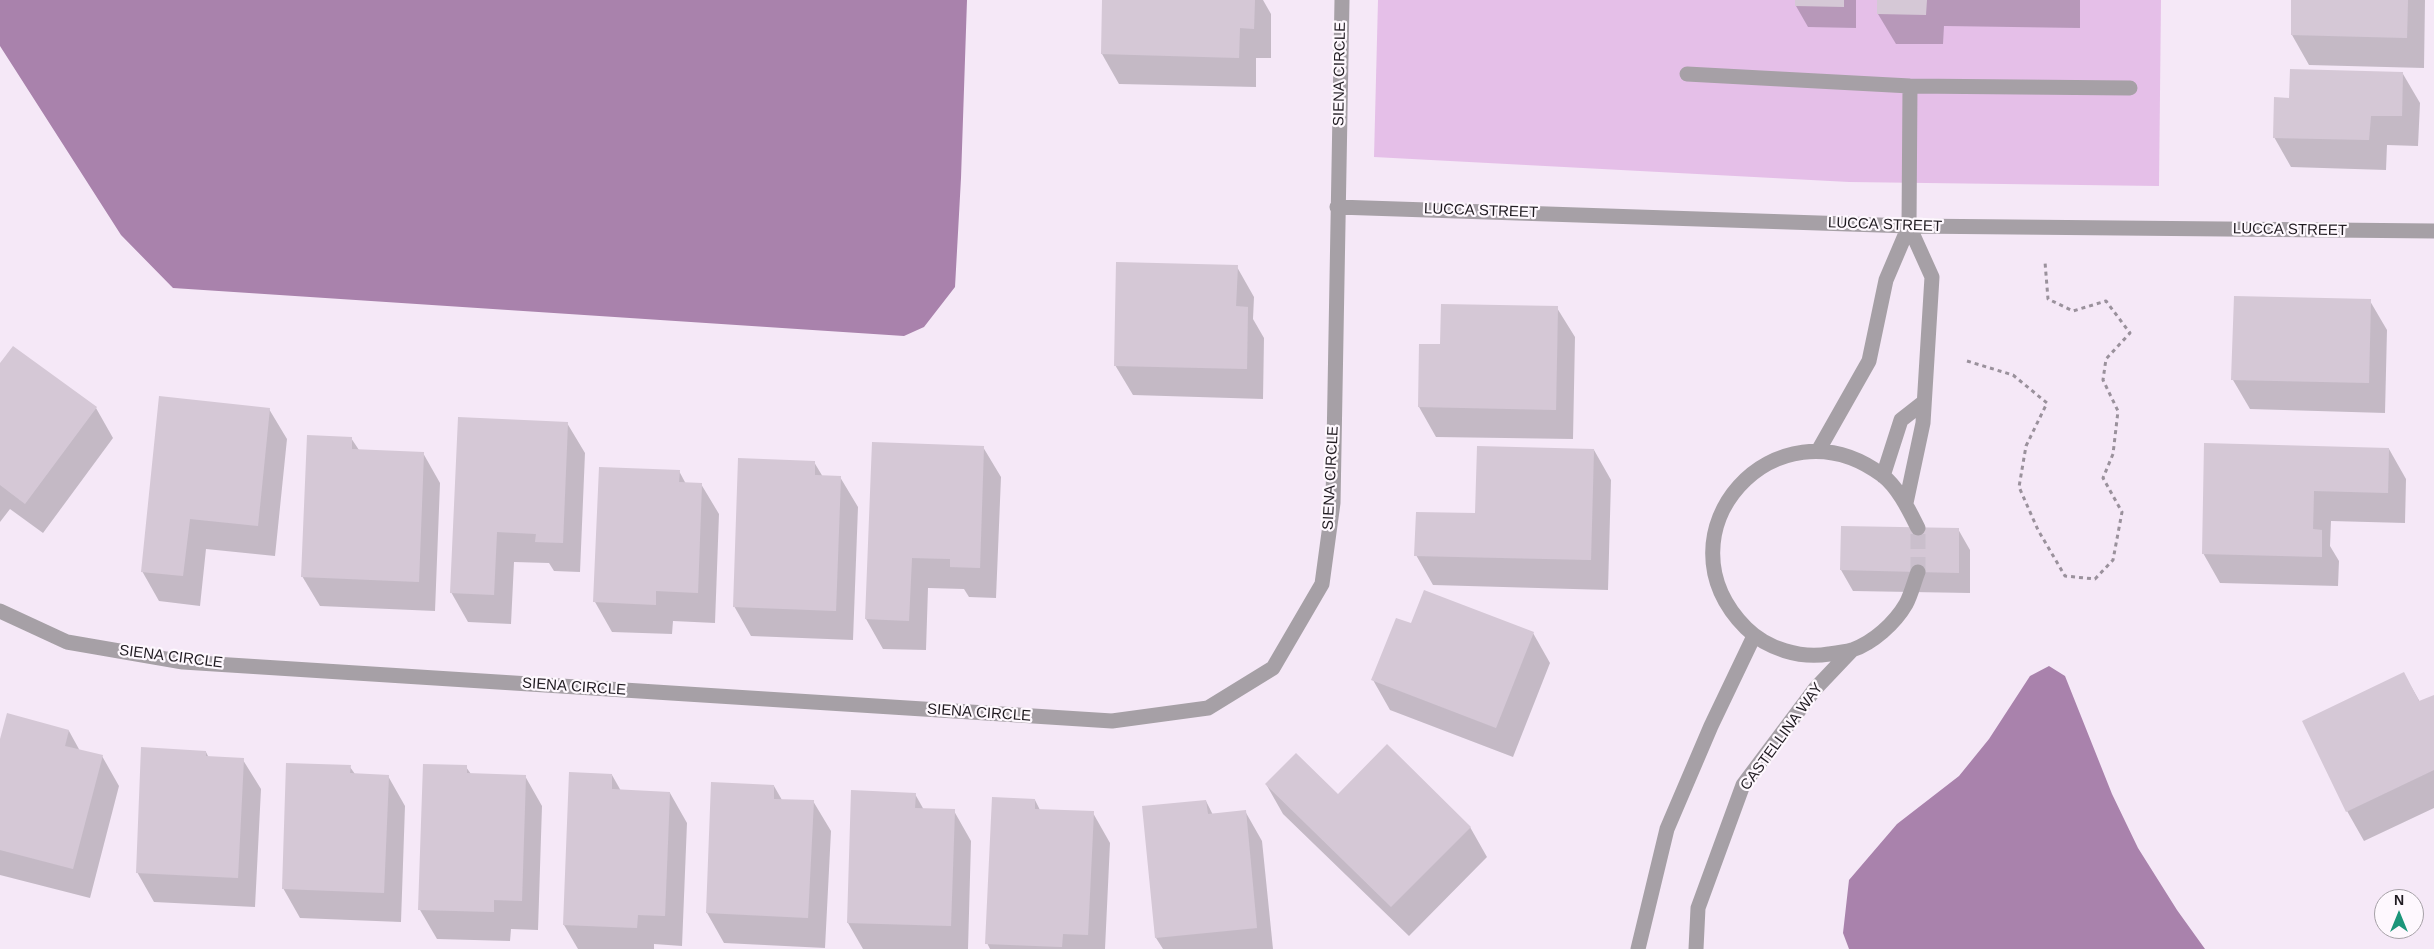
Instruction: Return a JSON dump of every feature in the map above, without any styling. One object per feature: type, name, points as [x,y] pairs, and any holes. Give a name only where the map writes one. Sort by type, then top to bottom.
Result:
[{"type":"street","name":"SIENA CIRCLE","points":[[0,611],[67,642],[183,662],[1112,721],[1208,708],[1273,668],[1322,584],[1334,503],[1337,207],[1342,0]]},
{"type":"street","points":[[1687,74],[1910,86],[2130,88]]},
{"type":"street","points":[[1818,451],[1869,361],[1886,280],[1909,226],[1910,86]]},
{"type":"street","name":"LUCCA STREET","points":[[1337,207],[1909,226],[2434,231]]},
{"type":"street","points":[[1906,503],[1923,423],[1932,277],[1909,226]]},
{"type":"street","points":[[1883,476],[1901,420],[1924,402]]},
{"type":"street","name":"CASTELLINA WAY","points":[[1852,650],[1818,656],[1783,651],[1754,636],[1731,612],[1717,584],[1713,552],[1718,520],[1733,491],[1757,469],[1786,455],[1818,451],[1853,458],[1883,476],[1906,503],[1918,528]]},
{"type":"street","name":"CASTELLINA WAY","points":[[1696,949],[1698,908],[1743,784],[1815,689],[1852,650],[1883,632],[1906,604],[1918,572]]},
{"type":"street","points":[[1638,949],[1667,829],[1711,726],[1754,636]]},
{"type":"path","points":[[1967,361],[2013,375],[2047,403],[2026,446],[2019,487],[2038,530],[2065,576],[2095,579],[2112,560],[2122,512],[2103,478],[2112,454],[2118,411],[2103,380],[2106,359],[2130,332],[2106,301],[2073,312],[2048,299],[2045,262]]},
{"type":"shaded area","points":[[0,0],[967,0],[955,287],[924,327],[904,336],[173,288],[121,235],[0,46]]},
{"type":"shaded area","points":[[1378,0],[2161,0],[2159,186],[1849,182],[1374,157]]},
{"type":"shaded area","points":[[2049,666],[2065,676],[2112,794],[2138,848],[2177,910],[2205,949],[1849,949],[1843,933],[1849,880],[1897,824],[1959,776],[1989,739],[2030,676]]},
{"type":"building","points":[[1102,0],[1255,0],[1254,29],[1240,28],[1239,58],[1101,54]]},
{"type":"building","points":[[1795,0],[1844,0],[1844,7],[1795,6]]},
{"type":"building","points":[[1877,0],[1927,0],[1926,15],[1877,14]]},
{"type":"building","points":[[2291,0],[2408,0],[2407,38],[2291,35]]},
{"type":"building","points":[[2290,69],[2403,72],[2402,116],[2371,116],[2369,140],[2273,138],[2274,97],[2289,98]]},
{"type":"building","points":[[1116,262],[1238,265],[1236,306],[1248,307],[1247,369],[1114,366]]},
{"type":"building","points":[[2234,296],[2371,299],[2369,383],[2231,380]]},
{"type":"building","points":[[1441,304],[1558,306],[1556,410],[1418,407],[1419,344],[1440,344]]},
{"type":"building","points":[[13,346],[97,407],[25,504],[0,485],[0,363]]},
{"type":"building","points":[[159,396],[270,408],[258,526],[190,519],[183,576],[141,572]]},
{"type":"building","points":[[458,417],[568,422],[563,543],[535,542],[536,534],[497,532],[494,595],[450,593]]},
{"type":"building","points":[[307,435],[352,437],[352,449],[424,452],[419,582],[301,577]]},
{"type":"building","points":[[872,442],[984,446],[980,568],[950,567],[950,559],[912,558],[909,621],[865,619]]},
{"type":"building","points":[[2204,443],[2389,448],[2388,493],[2314,491],[2313,529],[2322,530],[2322,557],[2202,554]]},
{"type":"building","points":[[1477,446],[1594,449],[1591,560],[1414,556],[1416,512],[1475,513]]},
{"type":"building","points":[[738,458],[815,461],[815,475],[841,476],[836,611],[733,607]]},
{"type":"building","points":[[599,467],[680,470],[679,482],[702,483],[698,593],[656,591],[656,605],[593,602]]},
{"type":"building","points":[[1841,526],[1959,528],[1959,573],[1840,570]]},
{"type":"building","points":[[1424,590],[1534,632],[1496,728],[1371,680],[1396,618],[1411,623]]},
{"type":"building","points":[[2404,672],[2419,701],[2434,695],[2434,770],[2346,812],[2302,721]]},
{"type":"building","points":[[7,713],[69,730],[65,746],[103,755],[73,869],[0,850],[0,739]]},
{"type":"building","points":[[1387,744],[1471,827],[1391,907],[1265,784],[1296,753],[1338,794]]},
{"type":"building","points":[[141,747],[206,751],[206,756],[244,758],[238,878],[136,873]]},
{"type":"building","points":[[286,763],[351,765],[350,773],[389,775],[384,893],[282,889]]},
{"type":"building","points":[[423,764],[467,765],[467,773],[526,775],[522,901],[494,900],[494,912],[418,910]]},
{"type":"building","points":[[569,772],[612,774],[612,789],[670,792],[665,916],[638,915],[637,928],[563,925]]},
{"type":"building","points":[[711,782],[774,785],[774,799],[814,800],[808,918],[706,913]]},
{"type":"building","points":[[851,790],[916,793],[915,808],[955,809],[951,926],[847,923]]},
{"type":"building","points":[[992,797],[1035,799],[1035,809],[1094,811],[1088,935],[1063,934],[1062,947],[985,944]]},
{"type":"building","points":[[1206,800],[1208,814],[1246,810],[1257,928],[1155,938],[1142,806]]},
{"type":"tunnel","points":[[1918,528],[1918,572]]}]
